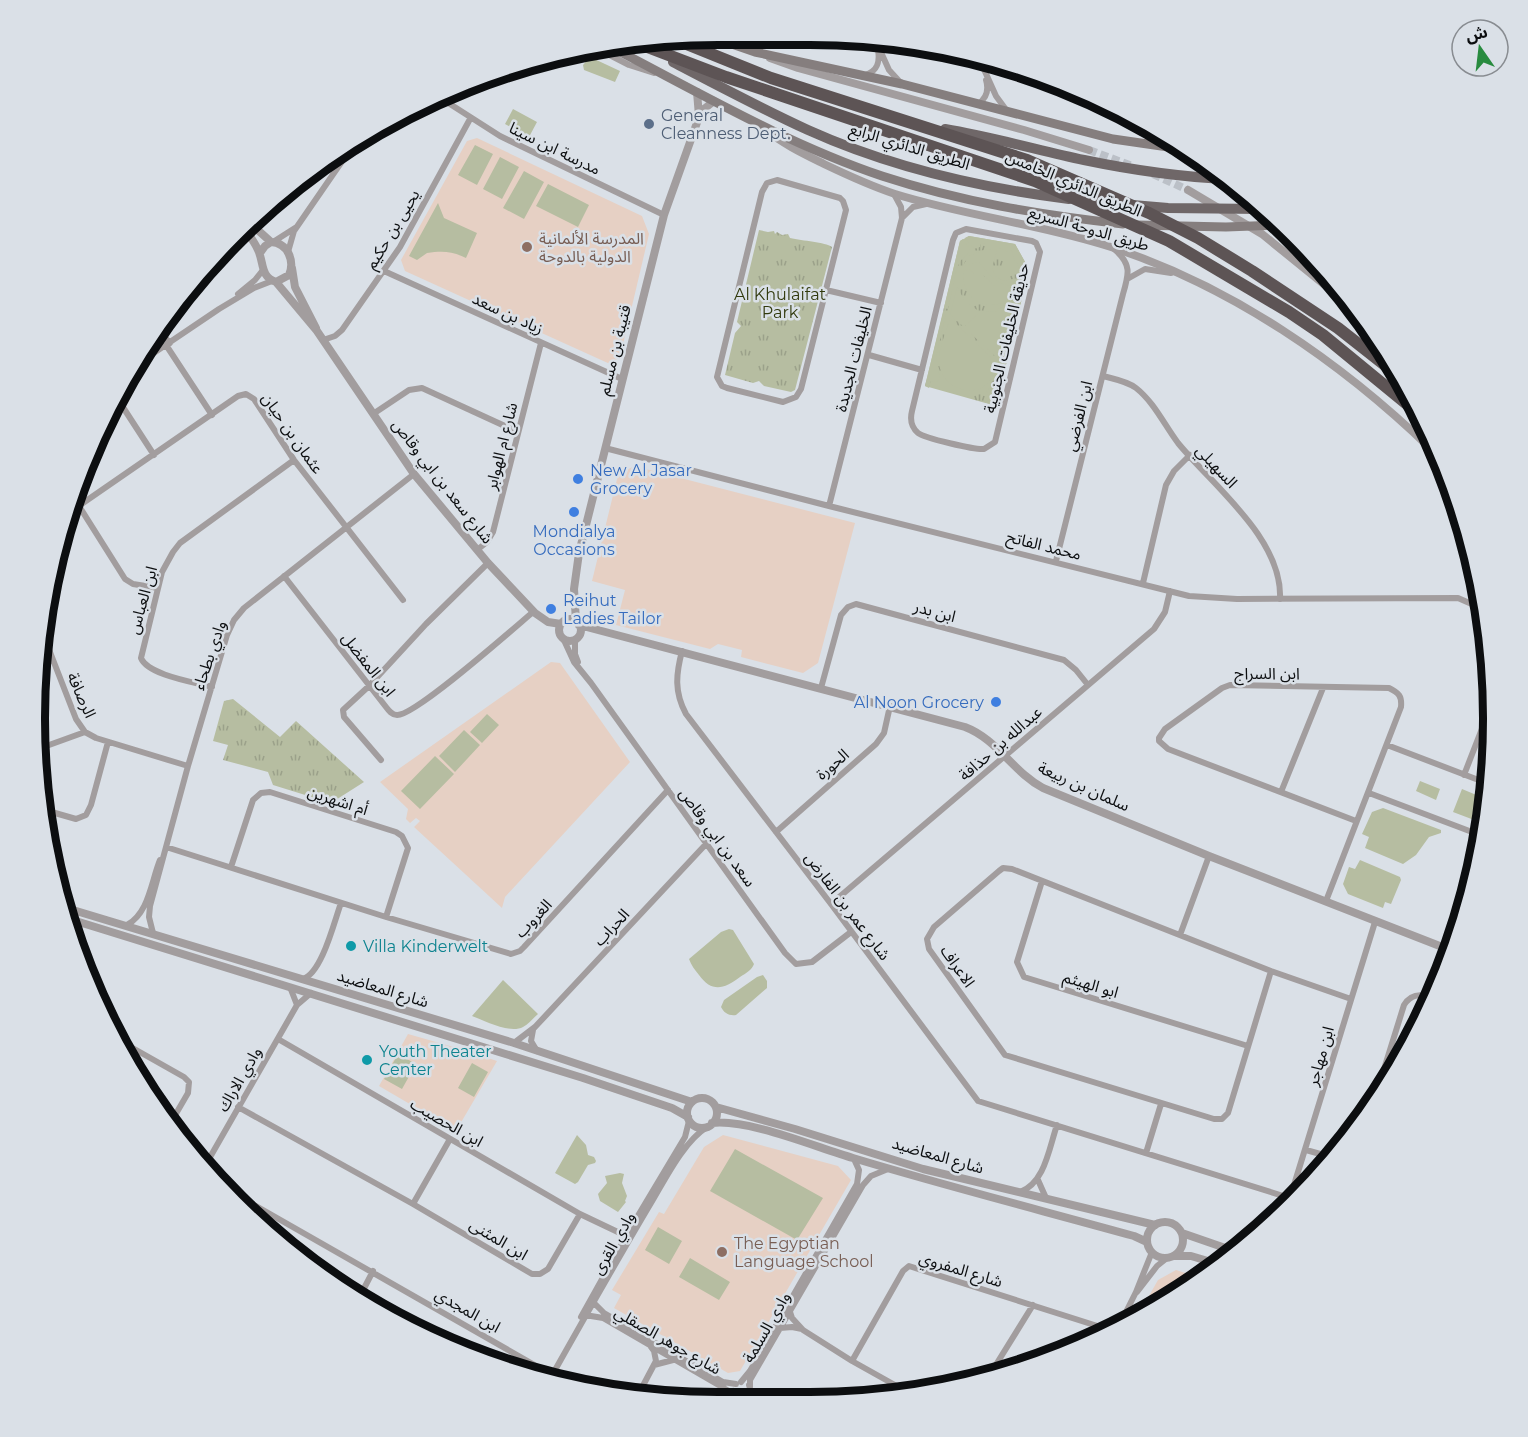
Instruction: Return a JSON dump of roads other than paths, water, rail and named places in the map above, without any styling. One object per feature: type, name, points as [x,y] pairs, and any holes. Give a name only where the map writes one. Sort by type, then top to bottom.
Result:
[{"type":"highway","name":"الطريق الدائري الرابع","points":[[691,46],[771,78],[921,125]]},
{"type":"highway","name":"الطريق الدائري الخامس","points":[[650,49],[726,77],[1035,181],[1169,241],[1279,306],[1323,335],[1403,400]]},
{"type":"highway","name":"الطريق الدائري الخامس","points":[[921,125],[1027,160],[1138,208],[1198,238],[1338,328],[1380,361]]},
{"type":"main road","points":[[735,45],[755,52],[902,84],[1113,139],[1164,146]]},
{"type":"main road","name":"الطريق الدائري الرابع","points":[[649,49],[724,89],[810,130],[886,159],[997,188],[1058,198],[1168,208],[1250,209]]},
{"type":"main road","name":"الطريق الدائري الرابع","points":[[623,52],[762,127],[845,162],[918,187],[1047,215],[1139,225],[1268,225]]},
{"type":"main road","name":"الطريق الدائري الرابع","points":[[921,125],[988,137],[1121,167],[1211,177]]},
{"type":"street","points":[[864,75],[875,70],[878,64],[877,49]]},
{"type":"street","points":[[879,49],[889,70],[902,84]]},
{"type":"street","points":[[755,52],[798,68],[1089,150]]},
{"type":"street","name":"الطريق الدائري الرابع","points":[[609,55],[629,65],[677,81]]},
{"type":"street","points":[[978,104],[985,98],[987,92],[984,70]]},
{"type":"street","points":[[984,70],[996,96],[1008,111]]},
{"type":"street","name":"قتيبة بن مسلم","points":[[698,92],[699,117]]},
{"type":"street","name":"قتيبة بن مسلم","points":[[562,622],[573,595],[578,561],[605,448],[664,215],[699,117],[714,101]]},
{"type":"street","name":"مدرسة ابن سينا","points":[[447,102],[500,136],[664,215]]},
{"type":"street","name":"يحيى بن حكيم","points":[[323,340],[335,336],[342,330],[400,247],[470,118]]},
{"type":"street","name":"طريق الدوحة السريع","points":[[762,127],[787,146],[893,193],[1110,247],[1185,276],[1323,356],[1354,380],[1423,441]]},
{"type":"street","points":[[219,309],[254,288],[287,276],[292,268],[288,252],[291,238],[342,161]]},
{"type":"street","points":[[771,181],[782,181],[843,201],[845,214],[826,290],[801,389],[796,397],[783,402],[722,386],[718,382],[717,371],[763,187],[771,181]]},
{"type":"street","points":[[1188,190],[1262,234],[1326,286]]},
{"type":"street","points":[[893,193],[901,207],[902,218]]},
{"type":"street","points":[[902,218],[913,207],[928,203]]},
{"type":"street","name":"الخليفات الجديدة","points":[[829,507],[902,218]]},
{"type":"street","points":[[260,253],[265,246],[298,226]]},
{"type":"street","points":[[256,229],[272,242],[282,245],[288,252]]},
{"type":"street","name":"حديقة الخليفات الجنوبية","points":[[966,229],[1036,243],[1040,252],[1035,276],[1003,411],[995,442],[992,445],[979,450],[922,436],[913,428],[911,417],[922,370],[956,233],[966,229]]},
{"type":"street","points":[[249,236],[260,253],[263,270],[274,281]]},
{"type":"street","points":[[1110,247],[1124,260],[1129,278],[1145,269],[1185,276]]},
{"type":"street","name":"شارع سعد بن ابي وقاص","points":[[292,268],[295,287],[317,331]]},
{"type":"street","points":[[152,355],[219,309],[250,285],[263,270]]},
{"type":"street","name":"زياد بن سعد","points":[[384,271],[622,379]]},
{"type":"street","name":"ابن الفرضي","points":[[1056,561],[1123,294],[1129,278]]},
{"type":"street","name":"شارع سعد بن ابي وقاص","points":[[274,281],[317,331],[414,474],[541,622],[562,638],[574,662],[582,671]]},
{"type":"street","points":[[826,290],[881,303]]},
{"type":"street","points":[[164,337],[212,415]]},
{"type":"street","name":"شارع ام الهوابر","points":[[477,550],[487,542],[493,532],[541,343]]},
{"type":"street","points":[[869,355],[922,370]]},
{"type":"street","name":"السهيلي","points":[[1103,375],[1129,383],[1142,393],[1190,456],[1240,512],[1271,556],[1279,577],[1280,599]]},
{"type":"street","points":[[373,414],[409,390],[422,388],[518,432]]},
{"type":"street","name":"عثمان بن حيان","points":[[80,505],[238,396],[246,394],[250,396],[294,460],[403,600]]},
{"type":"street","points":[[122,406],[154,455]]},
{"type":"street","name":"محمد الفاتح","points":[[605,448],[829,507],[1056,561],[1189,596],[1280,599],[1458,598],[1473,605]]},
{"type":"street","points":[[1143,583],[1166,485],[1174,471],[1190,456]]},
{"type":"street","name":"ابن العباس","points":[[212,687],[153,670],[143,664],[141,650],[167,562],[180,543],[294,460]]},
{"type":"street","name":"وادي بطحاء","points":[[153,933],[149,912],[188,766],[234,620],[244,608],[414,474]]},
{"type":"street","points":[[80,507],[125,579],[133,584],[158,588]]},
{"type":"street","points":[[381,760],[342,713],[344,708],[369,686],[426,624],[488,563]]},
{"type":"street","name":"ابن المفضل","points":[[284,576],[369,686],[391,713],[397,715],[403,714],[472,664],[534,612]]},
{"type":"street","name":"عبدالله بن حذافة","points":[[831,904],[1154,629],[1165,612],[1170,591]]},
{"type":"street","name":"قتيبة بن مسلم","points":[[573,595],[578,623]]},
{"type":"street","name":"ابن بدر","points":[[821,688],[841,615],[848,607],[856,604],[1064,660],[1088,685]]},
{"type":"street","name":"شارع سعد بن ابي وقاص","points":[[534,612],[548,622],[562,622]]},
{"type":"street","points":[[577,638],[568,641],[562,638],[559,629],[562,622],[570,619],[578,623],[577,638],[575,654],[582,671]]},
{"type":"street","name":"سلمان بن ربيعة","points":[[578,623],[605,633],[890,706],[973,730],[982,734],[1029,780],[1043,788],[1442,948]]},
{"type":"street","name":"سلمان بن ربيعة","points":[[577,638],[605,633]]},
{"type":"street","name":"الرصافة","points":[[49,649],[76,718],[85,732],[108,742],[188,766]]},
{"type":"street","name":"شارع عمر بن الفارض","points":[[681,651],[676,684],[681,704],[972,1096],[987,1105],[1285,1196]]},
{"type":"street","points":[[47,662],[53,660]]},
{"type":"street","name":"سعد بن ابي وقاص","points":[[582,671],[785,953],[796,964],[812,962],[851,932]]},
{"type":"street","name":"ابن السراج","points":[[1326,901],[1401,707],[1400,694],[1389,688],[1230,685],[1222,688],[1175,722],[1159,738],[1159,741],[1168,748],[1356,821]]},
{"type":"street","points":[[1281,792],[1323,688]]},
{"type":"street","name":"الحورة","points":[[776,832],[876,744],[884,734],[890,706]]},
{"type":"street","points":[[1464,775],[1483,727]]},
{"type":"street","points":[[46,747],[85,732]]},
{"type":"street","points":[[52,812],[76,819],[86,815],[91,805],[108,742]]},
{"type":"street","points":[[1387,746],[1480,781]]},
{"type":"street","name":"الغروب","points":[[166,849],[231,867],[507,954],[520,951],[668,790]]},
{"type":"street","name":"أم اشهرين","points":[[231,867],[253,800],[264,792],[396,832],[402,836],[408,848],[386,917]]},
{"type":"street","points":[[1369,793],[1473,832]]},
{"type":"street","name":"الحراب","points":[[514,1044],[535,1028],[706,844]]},
{"type":"street","name":"وادي بطحاء","points":[[127,926],[143,910],[159,861],[166,849]]},
{"type":"street","points":[[1180,935],[1209,856]]},
{"type":"street","name":"الاعراف","points":[[1271,971],[1228,1113],[1224,1117],[1214,1119],[1005,1055],[929,949],[927,942],[930,931],[1004,868],[1012,868],[1271,971],[1351,999]]},
{"type":"street","name":"ابو الهيثم","points":[[1042,881],[1017,962],[1024,977],[1248,1046]]},
{"type":"street","points":[[303,980],[317,968],[340,903]]},
{"type":"street","name":"شارع المعاضيد","points":[[73,909],[537,1051],[692,1102]]},
{"type":"street","name":"شارع المعاضيد","points":[[77,921],[583,1078],[672,1108],[689,1119]]},
{"type":"street","name":"ابن مهاجر","points":[[1295,1186],[1375,922]]},
{"type":"street","points":[[317,968],[324,986]]},
{"type":"street","points":[[290,987],[297,1005]]},
{"type":"street","name":"وادي الاراك","points":[[209,1159],[297,1005],[311,993]]},
{"type":"street","points":[[1387,1065],[1404,1005],[1408,998],[1414,995],[1423,996]]},
{"type":"street","points":[[535,1028],[531,1041],[537,1051]]},
{"type":"street","name":"ابن الحصيب","points":[[278,1039],[604,1227],[620,1238],[618,1249]]},
{"type":"street","points":[[131,1047],[189,1082],[188,1093],[175,1116]]},
{"type":"street","points":[[707,1099],[716,1107],[716,1116],[710,1125],[697,1127],[689,1119],[688,1108],[692,1102],[707,1099]]},
{"type":"street","points":[[1146,1153],[1161,1104]]},
{"type":"street","name":"ابن المثنى","points":[[238,1107],[537,1275],[544,1273],[551,1264],[580,1214]]},
{"type":"street","name":"شارع المعاضيد","points":[[716,1107],[923,1169],[1155,1226]]},
{"type":"street","name":"وادي القرى","points":[[592,1301],[618,1249],[685,1137],[689,1119]]},
{"type":"street","name":"شارع المعاضيد","points":[[710,1125],[724,1122],[737,1124],[793,1138],[853,1158],[1134,1236],[1147,1242]]},
{"type":"street","name":"وادي القرى","points":[[552,1371],[685,1149],[696,1134],[710,1125]]},
{"type":"street","points":[[1019,1192],[1031,1187],[1038,1180],[1057,1125]]},
{"type":"street","points":[[413,1204],[450,1139]]},
{"type":"street","points":[[1306,1150],[1322,1155]]},
{"type":"street","name":"وادي السلمة","points":[[739,1383],[750,1371],[857,1184],[860,1176],[853,1158]]},
{"type":"street","name":"وادي السلمة","points":[[750,1390],[750,1380],[868,1178],[884,1170],[892,1169]]},
{"type":"street","points":[[1038,1180],[1047,1200]]},
{"type":"street","name":"ابن المجدي","points":[[249,1202],[373,1271],[530,1365]]},
{"type":"street","points":[[1136,1292],[1157,1266],[1171,1257],[1183,1246],[1182,1233],[1177,1226],[1170,1222],[1162,1222],[1149,1233],[1147,1242],[1152,1252],[1158,1257],[1171,1257],[1191,1256],[1209,1261]]},
{"type":"street","name":"ابن الحصيب","points":[[604,1227],[622,1234],[627,1233],[630,1229]]},
{"type":"street","points":[[1182,1233],[1226,1248]]},
{"type":"street","points":[[1125,1313],[1152,1252]]},
{"type":"street","name":"شارع المفروي","points":[[852,1360],[903,1271],[909,1266],[1099,1327]]},
{"type":"street","points":[[363,1290],[373,1271]]},
{"type":"street","name":"شارع جوهر الصقلي","points":[[592,1301],[604,1313],[723,1382],[739,1383]]},
{"type":"street","points":[[996,1365],[1033,1305]]},
{"type":"street","points":[[790,1312],[792,1318],[803,1330],[897,1386]]},
{"type":"street","name":"شارع جوهر الصقلي","points":[[584,1315],[603,1318],[730,1392]]},
{"type":"street","points":[[780,1328],[792,1327],[803,1330]]},
{"type":"street","points":[[642,1387],[654,1365],[655,1356],[650,1346]]},
{"type":"street","points":[[654,1365],[674,1360]]},
{"type":"street","points":[[734,1392],[739,1383],[747,1383],[750,1390]]},
{"type":"tunnel","points":[[1089,150],[1132,166]]},
{"type":"tunnel","points":[[1153,174],[1188,190]]},
{"type":"place","name":"General Cleanness Dept.","points":[[649,124]]},
{"type":"place","name":"المدرسة الألمانية الدولية بالدوحة","points":[[527,247]]},
{"type":"place","name":"New Al Jasar Grocery","points":[[578,479]]},
{"type":"place","name":"Mondialya Occasions","points":[[574,512]]},
{"type":"place","name":"Reihut Ladies Tailor","points":[[551,609]]},
{"type":"place","name":"Al Noon Grocery","points":[[996,702]]},
{"type":"place","name":"Villa Kinderwelt","points":[[351,946]]},
{"type":"place","name":"Youth Theater Center","points":[[367,1060]]},
{"type":"place","name":"The Egyptian Language School","points":[[722,1252]]},
{"type":"park label","name":"Al Khulaifat Park","points":[[780,303]]}]
